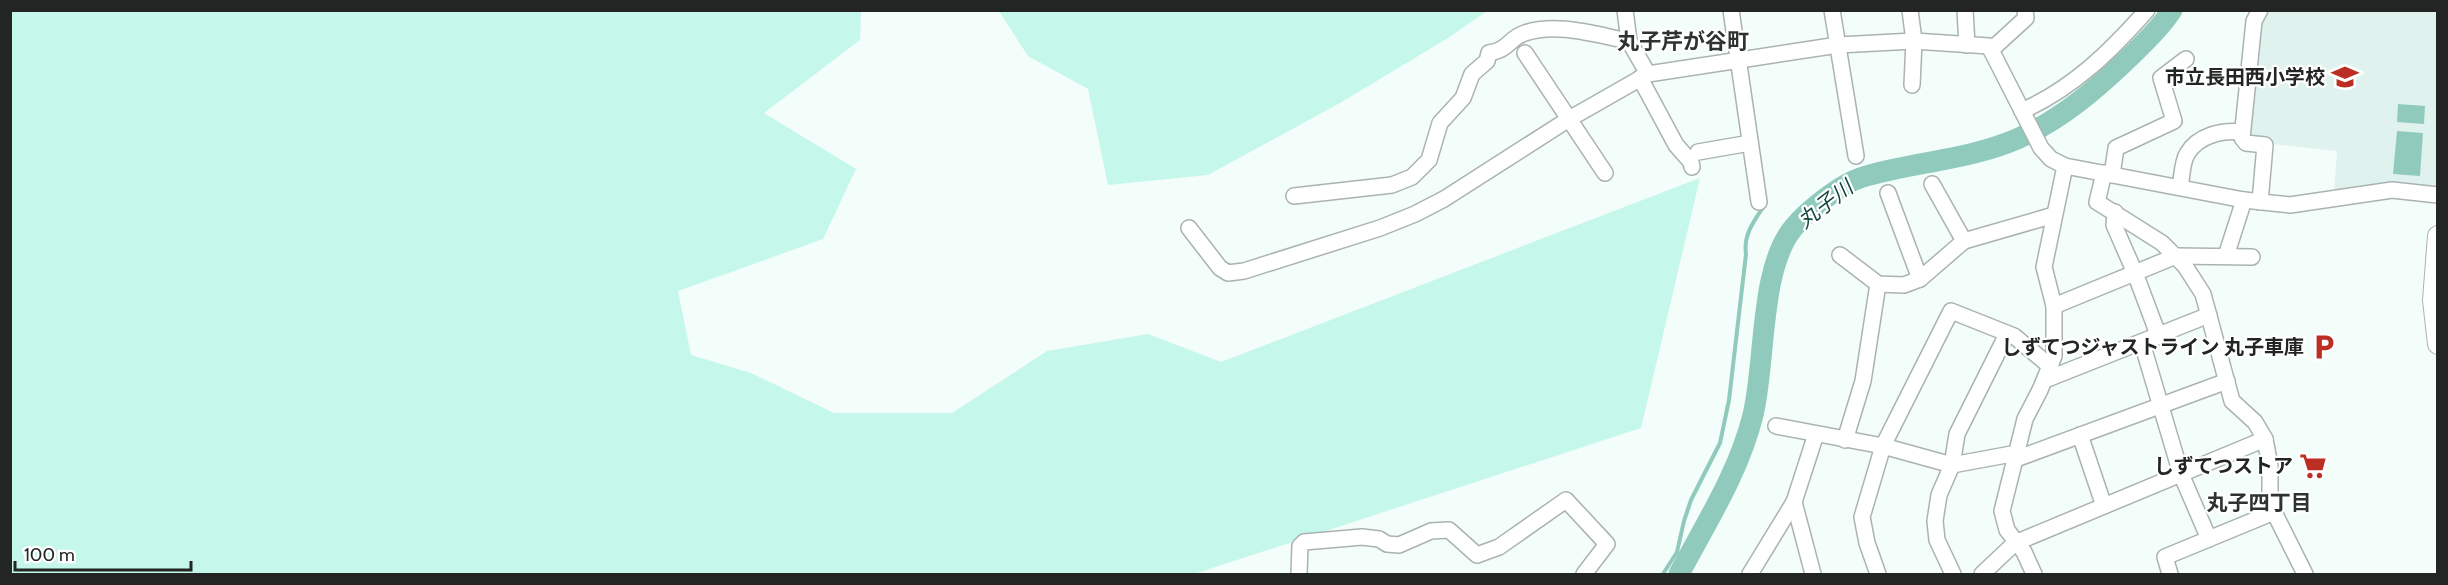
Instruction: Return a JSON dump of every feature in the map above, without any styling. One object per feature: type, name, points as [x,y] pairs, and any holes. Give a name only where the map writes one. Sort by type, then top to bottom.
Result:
[{"type":"main road","points":[[2438,236],[2433,300],[2438,344]]},
{"type":"street","points":[[1625,10],[1629,41],[1676,144],[1692,162],[1692,167]]},
{"type":"street","points":[[1731,10],[1759,202]]},
{"type":"street","points":[[1832,10],[1856,156]]},
{"type":"street","points":[[1910,10],[1914,40],[1912,85]]},
{"type":"street","points":[[1965,10],[1967,45]]},
{"type":"street","points":[[1991,50],[2026,18],[2025,10]]},
{"type":"street","points":[[2023,112],[2053,96],[2090,70],[2147,10]]},
{"type":"street","points":[[2260,10],[2254,21],[2241,138],[2246,144],[2265,145],[2260,202]]},
{"type":"street","points":[[1294,196],[1392,185],[1412,177],[1429,160],[1440,123],[1463,98],[1472,74],[1487,61],[1489,53],[1498,52],[1515,37],[1526,32],[1552,29],[1629,41]]},
{"type":"street","points":[[1189,228],[1220,268],[1228,273],[1245,271],[1368,232],[1415,214],[1444,199],[1569,119],[1644,76],[1838,45],[1914,40],[1989,46],[2041,147],[2050,159],[2065,166],[2244,200],[2290,205],[2392,190],[2438,195]]},
{"type":"street","points":[[1526,53],[1605,173]]},
{"type":"street","points":[[2186,59],[2161,78],[2174,121],[2116,148],[2097,202],[2162,243],[2176,256],[2203,294],[2232,401],[2255,422],[2265,439],[2270,466],[2270,501],[2306,574]]},
{"type":"street","points":[[2180,187],[2186,154],[2205,137],[2226,130],[2242,132]]},
{"type":"street","points":[[1698,152],[1750,143]]},
{"type":"street","points":[[2034,574],[2024,552],[2007,530],[2001,511],[2025,419],[2048,374],[2054,356],[2055,306],[2044,267],[2065,166]]},
{"type":"street","points":[[1932,184],[1964,241]]},
{"type":"street","points":[[1888,193],[1920,279]]},
{"type":"street","points":[[2226,256],[2244,200]]},
{"type":"street","points":[[2115,213],[2114,225],[2136,273],[2159,337]]},
{"type":"street","points":[[1840,255],[1878,284],[1904,285],[1920,279],[1964,241],[2054,215]]},
{"type":"street","points":[[2055,306],[2176,256],[2252,257]]},
{"type":"street","points":[[1845,440],[1863,381],[1878,284]]},
{"type":"street","points":[[1878,574],[1867,543],[1862,517],[1883,446],[1951,311],[2014,336],[2048,374]]},
{"type":"street","points":[[2048,374],[2159,337],[2209,315]]},
{"type":"street","points":[[1953,574],[1937,540],[1935,521],[1939,495],[1952,465],[1957,434],[2007,334]]},
{"type":"street","points":[[2142,343],[2181,474],[2209,539]]},
{"type":"street","points":[[1776,426],[1883,446],[1952,465],[2016,456],[2227,381]]},
{"type":"street","points":[[1750,574],[1794,502],[1816,434]]},
{"type":"street","points":[[2080,435],[2104,506]]},
{"type":"street","points":[[1982,574],[2015,543],[2265,439]]},
{"type":"street","points":[[1299,574],[1300,546],[1304,542],[1362,537],[1399,545],[1431,531],[1449,530],[1477,555],[1499,547],[1566,500],[1607,544],[1584,574]]},
{"type":"street","points":[[1794,502],[1813,574]]},
{"type":"street","points":[[2170,574],[2164,557],[2274,512]]},
{"type":"shaded area","points":[[10,11],[861,11],[860,40],[764,113],[856,169],[823,239],[678,291],[691,355],[751,373],[834,413],[952,413],[1047,351],[1148,334],[1221,362],[1700,178],[1641,428],[1194,574],[11,574]]},
{"type":"shaded area","points":[[999,11],[1487,11],[1448,38],[1340,103],[1208,175],[1108,185],[1088,89],[1028,56]]},
{"type":"shaded area","name":"市立長田西小学校","points":[[2262,11],[2437,11],[2436,188],[2334,193],[2337,151],[2245,141]]},
{"type":"shaded area","points":[[2398,104],[2425,106],[2424,124],[2397,122]]},
{"type":"shaded area","points":[[2397,131],[2423,133],[2420,176],[2393,174]]},
{"type":"waterway","name":"丸子川","points":[[1679,574],[1731,477],[1747,436],[1757,393],[1769,291],[1783,245],[1794,227],[1826,198],[1855,180],[1882,172],[1979,152],[2017,139],[2050,122],[2109,77],[2150,37],[2172,10]]},
{"type":"waterway","points":[[1663,574],[1677,552],[1691,500],[1720,443],[1729,400],[1746,241],[1750,228],[1764,206]]},
{"type":"place","name":"市立長田西小学校","points":[[2345,77]]},
{"type":"place","name":"しずてつジャストライン 丸子車庫","points":[[2324,347]]},
{"type":"place","name":"しずてつストア","points":[[2313,466]]},
{"type":"district","name":"丸子芹が谷町","points":[[1683,41]]},
{"type":"district","name":"丸子四丁目","points":[[2259,502]]}]
